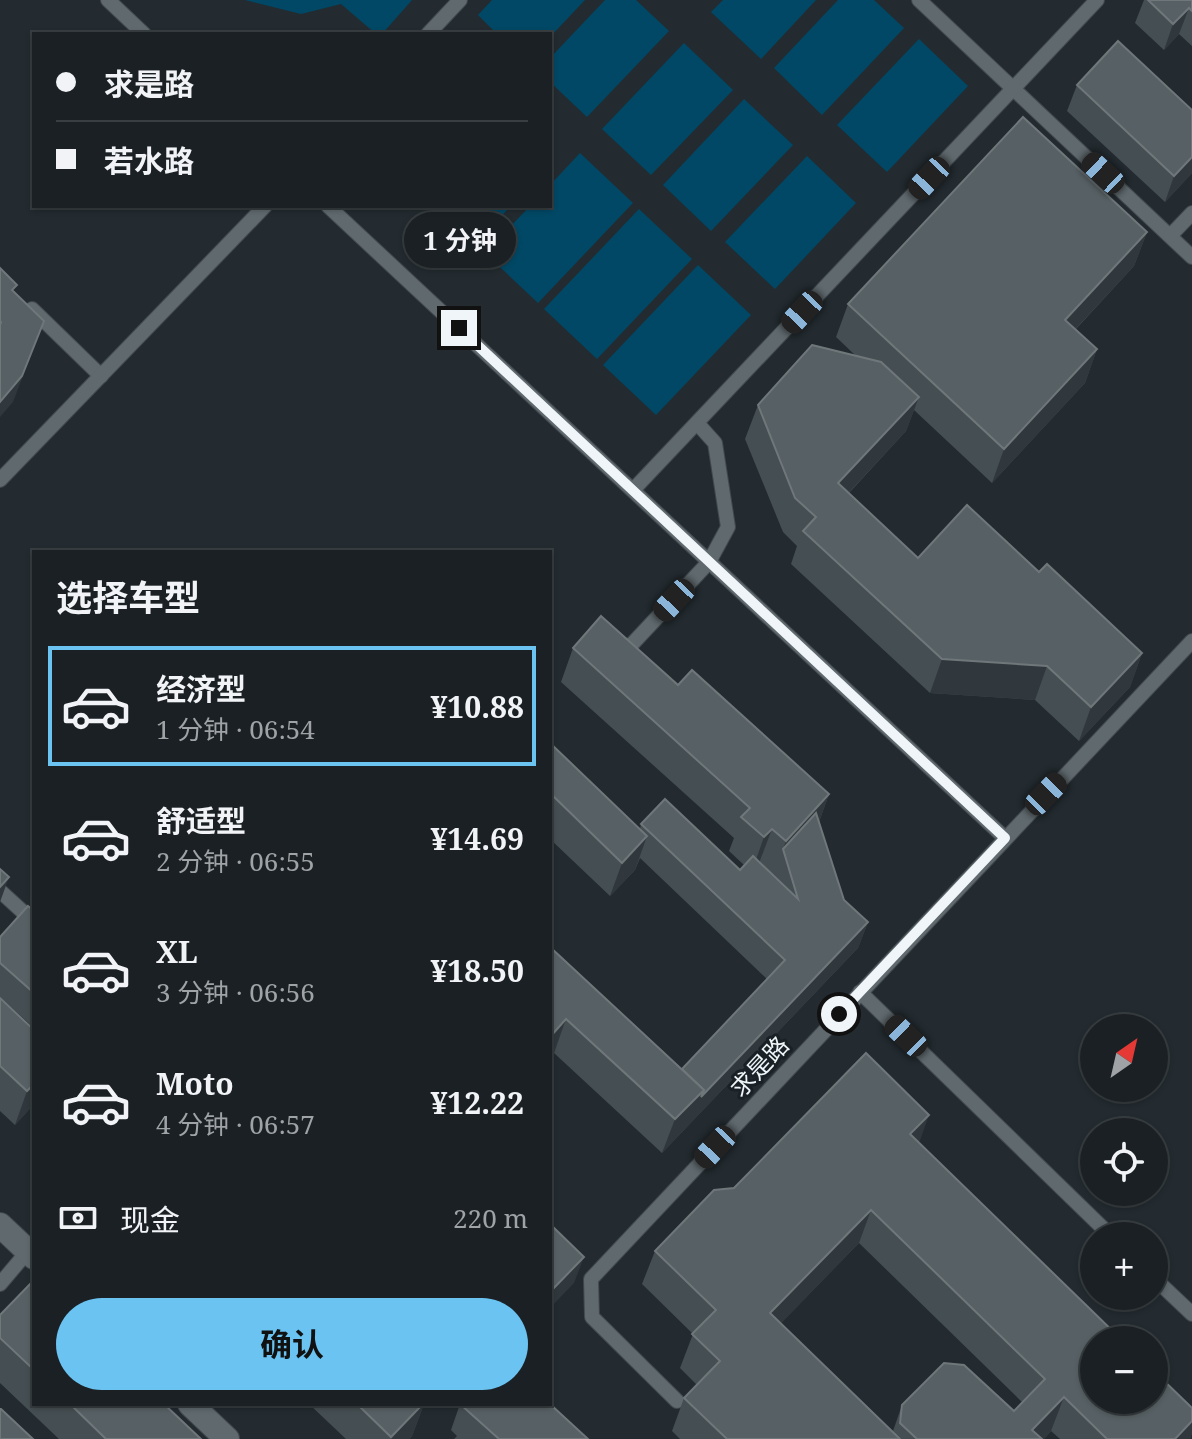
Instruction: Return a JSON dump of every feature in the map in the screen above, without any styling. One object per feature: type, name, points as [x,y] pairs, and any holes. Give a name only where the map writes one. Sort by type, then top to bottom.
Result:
[{"type":"street","points":[[0,1225],[31,1254]]},
{"type":"street","points":[[192,1406],[227,1439]]},
{"type":"lane","points":[[108,0],[142,32]]},
{"type":"lane","points":[[430,32],[460,0]]},
{"type":"lane","points":[[919,0],[1192,257]]},
{"type":"lane","points":[[633,490],[1097,0]]},
{"type":"lane","points":[[0,480],[263,208]]},
{"type":"lane","points":[[330,208],[1005,838]]},
{"type":"lane","points":[[1170,236],[1192,213]]},
{"type":"lane","points":[[22,300],[101,376]]},
{"type":"lane","points":[[620,657],[709,562],[728,527],[715,443],[697,423]]},
{"type":"lane","name":"求是路","points":[[677,1401],[592,1317],[591,1279],[1192,641]]},
{"type":"lane","points":[[0,891],[32,920]]},
{"type":"lane","points":[[860,992],[1097,1222]]},
{"type":"lane","points":[[0,1284],[31,1254]]},
{"type":"lane","points":[[1168,1291],[1192,1314]]},
{"type":"shaded area","points":[[245,0],[412,0],[384,32],[374,32],[341,4],[301,14]]},
{"type":"shaded area","points":[[492,0],[585,0],[552,35],[552,32],[495,32],[478,15]]},
{"type":"shaded area","points":[[605,0],[636,0],[669,31],[587,117],[552,84],[552,56]]},
{"type":"shaded area","points":[[723,0],[816,0],[761,59],[711,12]]},
{"type":"shaded area","points":[[838,0],[874,0],[904,28],[822,115],[774,68]]},
{"type":"shaded area","points":[[919,39],[968,86],[887,172],[837,125]]},
{"type":"shaded area","points":[[684,43],[733,90],[651,175],[602,129]]},
{"type":"shaded area","points":[[744,99],[793,145],[711,231],[663,185]]},
{"type":"shaded area","points":[[580,153],[633,203],[538,303],[485,253],[528,208],[552,208],[552,183]]},
{"type":"shaded area","points":[[807,156],[856,203],[775,289],[725,242]]},
{"type":"shaded area","points":[[446,208],[509,208],[479,239]]},
{"type":"shaded area","points":[[639,209],[692,259],[597,359],[544,309]]},
{"type":"shaded area","points":[[698,265],[751,315],[656,415],[603,365]]},
{"type":"building","points":[[1148,0],[1192,0],[1192,11],[1189,8],[1173,24]]},
{"type":"building","points":[[1118,41],[1192,110],[1192,157],[1174,176],[1077,85]]},
{"type":"building","points":[[1023,117],[1147,232],[1065,320],[1097,349],[1004,449],[848,304]]},
{"type":"building","points":[[0,268],[17,285],[12,290],[44,321],[22,376],[0,402],[1,322]]},
{"type":"building","points":[[812,345],[881,362],[919,397],[838,483],[918,558],[967,505],[1039,572],[1047,564],[1142,653],[1091,707],[1047,666],[942,659],[803,531],[816,517],[795,498],[758,405]]},
{"type":"building","points":[[601,616],[678,685],[692,670],[829,794],[786,841],[772,829],[764,837],[741,817],[750,808],[573,648]]},
{"type":"building","points":[[552,745],[647,836],[622,863],[552,795]]},
{"type":"building","points":[[665,799],[740,870],[753,856],[798,899],[783,849],[816,813],[844,900],[868,922],[701,1097],[704,1090],[682,1069],[785,960],[641,824]]},
{"type":"building","points":[[0,869],[9,877],[0,887]]},
{"type":"building","points":[[28,906],[32,909],[32,991],[0,963],[0,937]]},
{"type":"building","points":[[552,949],[704,1090],[675,1119],[566,1019],[552,1035]]},
{"type":"building","points":[[0,998],[32,1028],[32,1086],[27,1091],[0,1066]]},
{"type":"building","points":[[866,1053],[929,1115],[910,1134],[1080,1299],[1080,1310],[1091,1310],[1108,1326],[1080,1326],[1080,1413],[1064,1397],[1032,1430],[1042,1439],[917,1439],[900,1423],[902,1405],[944,1363],[964,1365],[1014,1411],[1045,1379],[871,1210],[770,1313],[900,1439],[727,1439],[684,1398],[720,1361],[692,1334],[716,1310],[655,1251],[714,1190],[734,1188]]},
{"type":"building","points":[[552,1226],[584,1257],[552,1290]]},
{"type":"building","points":[[32,1282],[32,1368],[0,1338],[0,1315]]},
{"type":"building","points":[[1168,1385],[1192,1408],[1192,1421],[1175,1439],[1107,1439],[1081,1414],[1168,1414]]},
{"type":"building","points":[[72,1406],[166,1406],[201,1439],[106,1439]]},
{"type":"building","points":[[359,1406],[421,1406],[391,1437]]},
{"type":"building","points":[[462,1406],[552,1406],[588,1439],[499,1439]]},
{"type":"building","points":[[1,1409],[33,1439],[0,1439]]},
{"type":"route","points":[[459,328],[1005,838],[839,1014]]}]
